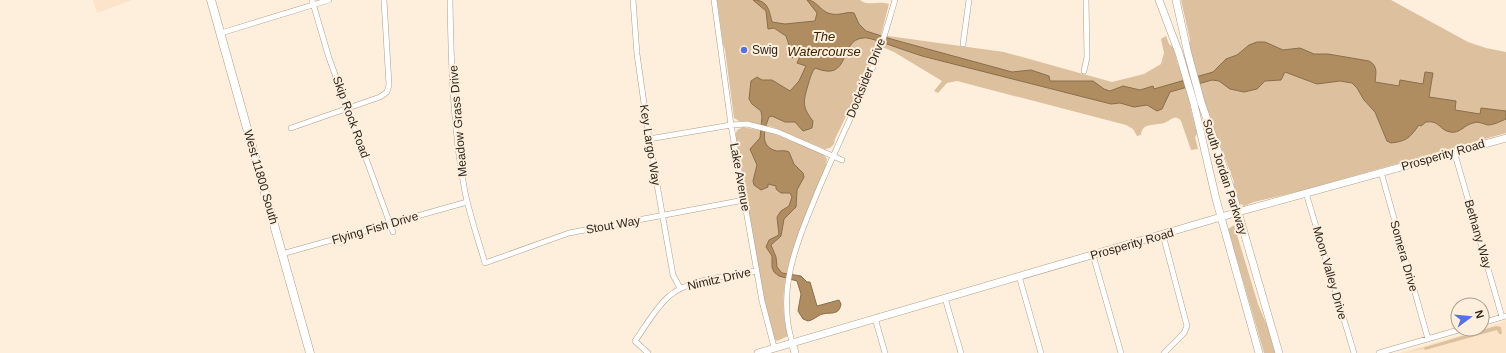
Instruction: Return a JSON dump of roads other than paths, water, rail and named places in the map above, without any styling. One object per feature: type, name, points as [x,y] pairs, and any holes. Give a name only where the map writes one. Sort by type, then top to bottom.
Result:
[{"type":"main road","name":"West 11800 South","points":[[211,0],[310,353]]},
{"type":"street","points":[[221,33],[312,2],[329,0]]},
{"type":"street","points":[[290,128],[348,110],[383,96],[389,88],[384,0]]},
{"type":"street","name":"Meadow Grass Drive","points":[[450,0],[457,142],[467,202],[485,263]]},
{"type":"street","name":"Key Largo Way","points":[[633,0],[637,54],[648,139],[673,275],[680,288]]},
{"type":"street","name":"Lake Avenue","points":[[714,0],[731,125],[756,271],[763,309],[775,350]]},
{"type":"street","name":"Docksider Drive","points":[[832,156],[876,60],[895,0]]},
{"type":"street","points":[[962,44],[970,0]]},
{"type":"street","points":[[1084,71],[1087,57],[1086,0]]},
{"type":"street","name":"South Jordan Parkway","points":[[1159,0],[1182,64],[1194,104],[1221,218],[1259,353]]},
{"type":"street","name":"South Jordan Parkway","points":[[1176,0],[1201,102],[1238,212],[1279,353]]},
{"type":"street","name":"Skip Rock Road","points":[[312,2],[324,43],[393,232]]},
{"type":"street","points":[[648,139],[731,125],[755,126],[771,130],[842,160]]},
{"type":"street","name":"Prosperity Road","points":[[758,353],[775,350],[792,342],[1238,212],[1454,151],[1506,138]]},
{"type":"street","name":"Bethany Way","points":[[1454,151],[1504,317]]},
{"type":"street","points":[[795,353],[786,317],[787,286],[790,268],[800,234],[832,156]]},
{"type":"street","name":"Somera Drive","points":[[1381,172],[1428,339]]},
{"type":"street","name":"Moon Valley Drive","points":[[1306,193],[1354,353]]},
{"type":"street","name":"Stout Way","points":[[485,263],[569,233],[662,217],[744,200]]},
{"type":"street","name":"Flying Fish Drive","points":[[282,254],[467,202]]},
{"type":"street","points":[[1163,235],[1187,326],[1184,333],[1164,353]]},
{"type":"street","points":[[1093,255],[1121,353]]},
{"type":"street","name":"Nimitz Drive","points":[[648,353],[635,341],[668,297],[680,288],[756,271]]},
{"type":"street","points":[[1019,276],[1041,353]]},
{"type":"street","points":[[945,298],[961,353]]},
{"type":"street","points":[[1490,321],[1504,317]]},
{"type":"street","points":[[875,318],[885,353]]},
{"type":"street","points":[[1378,353],[1450,333]]},
{"type":"water","name":"The Watercourse","points":[[753,0],[758,0],[767,6],[772,22],[785,24],[815,21],[817,13],[807,0],[810,0],[828,13],[854,13],[859,24],[866,31],[891,39],[1012,72],[1031,70],[1049,76],[1050,81],[1093,81],[1104,89],[1110,91],[1123,86],[1140,90],[1153,86],[1154,89],[1213,72],[1226,59],[1237,55],[1249,45],[1257,42],[1265,42],[1283,50],[1300,48],[1314,54],[1328,54],[1369,61],[1375,67],[1375,82],[1399,86],[1400,80],[1423,84],[1425,72],[1433,73],[1429,97],[1456,101],[1455,110],[1480,114],[1481,108],[1506,111],[1506,119],[1490,125],[1475,122],[1457,132],[1446,131],[1434,122],[1426,122],[1421,126],[1419,125],[1405,140],[1391,143],[1387,141],[1375,112],[1352,83],[1340,81],[1317,84],[1285,72],[1281,80],[1265,81],[1257,89],[1244,92],[1230,89],[1219,81],[1212,80],[1170,92],[1162,109],[1157,111],[1147,105],[1134,107],[1120,103],[1111,104],[922,56],[872,39],[863,38],[855,40],[850,46],[840,66],[835,70],[827,71],[815,68],[811,76],[804,104],[813,121],[812,128],[803,131],[795,122],[785,122],[772,116],[769,117],[764,137],[767,146],[771,149],[789,152],[794,164],[803,173],[804,177],[797,190],[796,207],[784,219],[781,236],[771,245],[776,257],[777,267],[782,273],[801,276],[807,282],[810,282],[817,306],[839,300],[841,304],[838,311],[820,315],[808,321],[803,319],[798,311],[801,294],[797,281],[779,276],[774,272],[772,267],[772,256],[766,247],[769,240],[779,235],[777,217],[781,211],[789,206],[792,197],[790,193],[781,193],[776,189],[776,186],[768,184],[768,187],[761,190],[754,185],[753,181],[757,165],[750,149],[760,138],[762,117],[761,111],[752,104],[749,99],[751,81],[757,77],[762,80],[772,80],[790,91],[799,81],[806,66],[797,63],[801,54],[796,52],[793,58],[787,55],[790,48],[786,36],[774,28],[768,29],[766,11]]},
{"type":"place","name":"Swig","points":[[744,50]]}]
